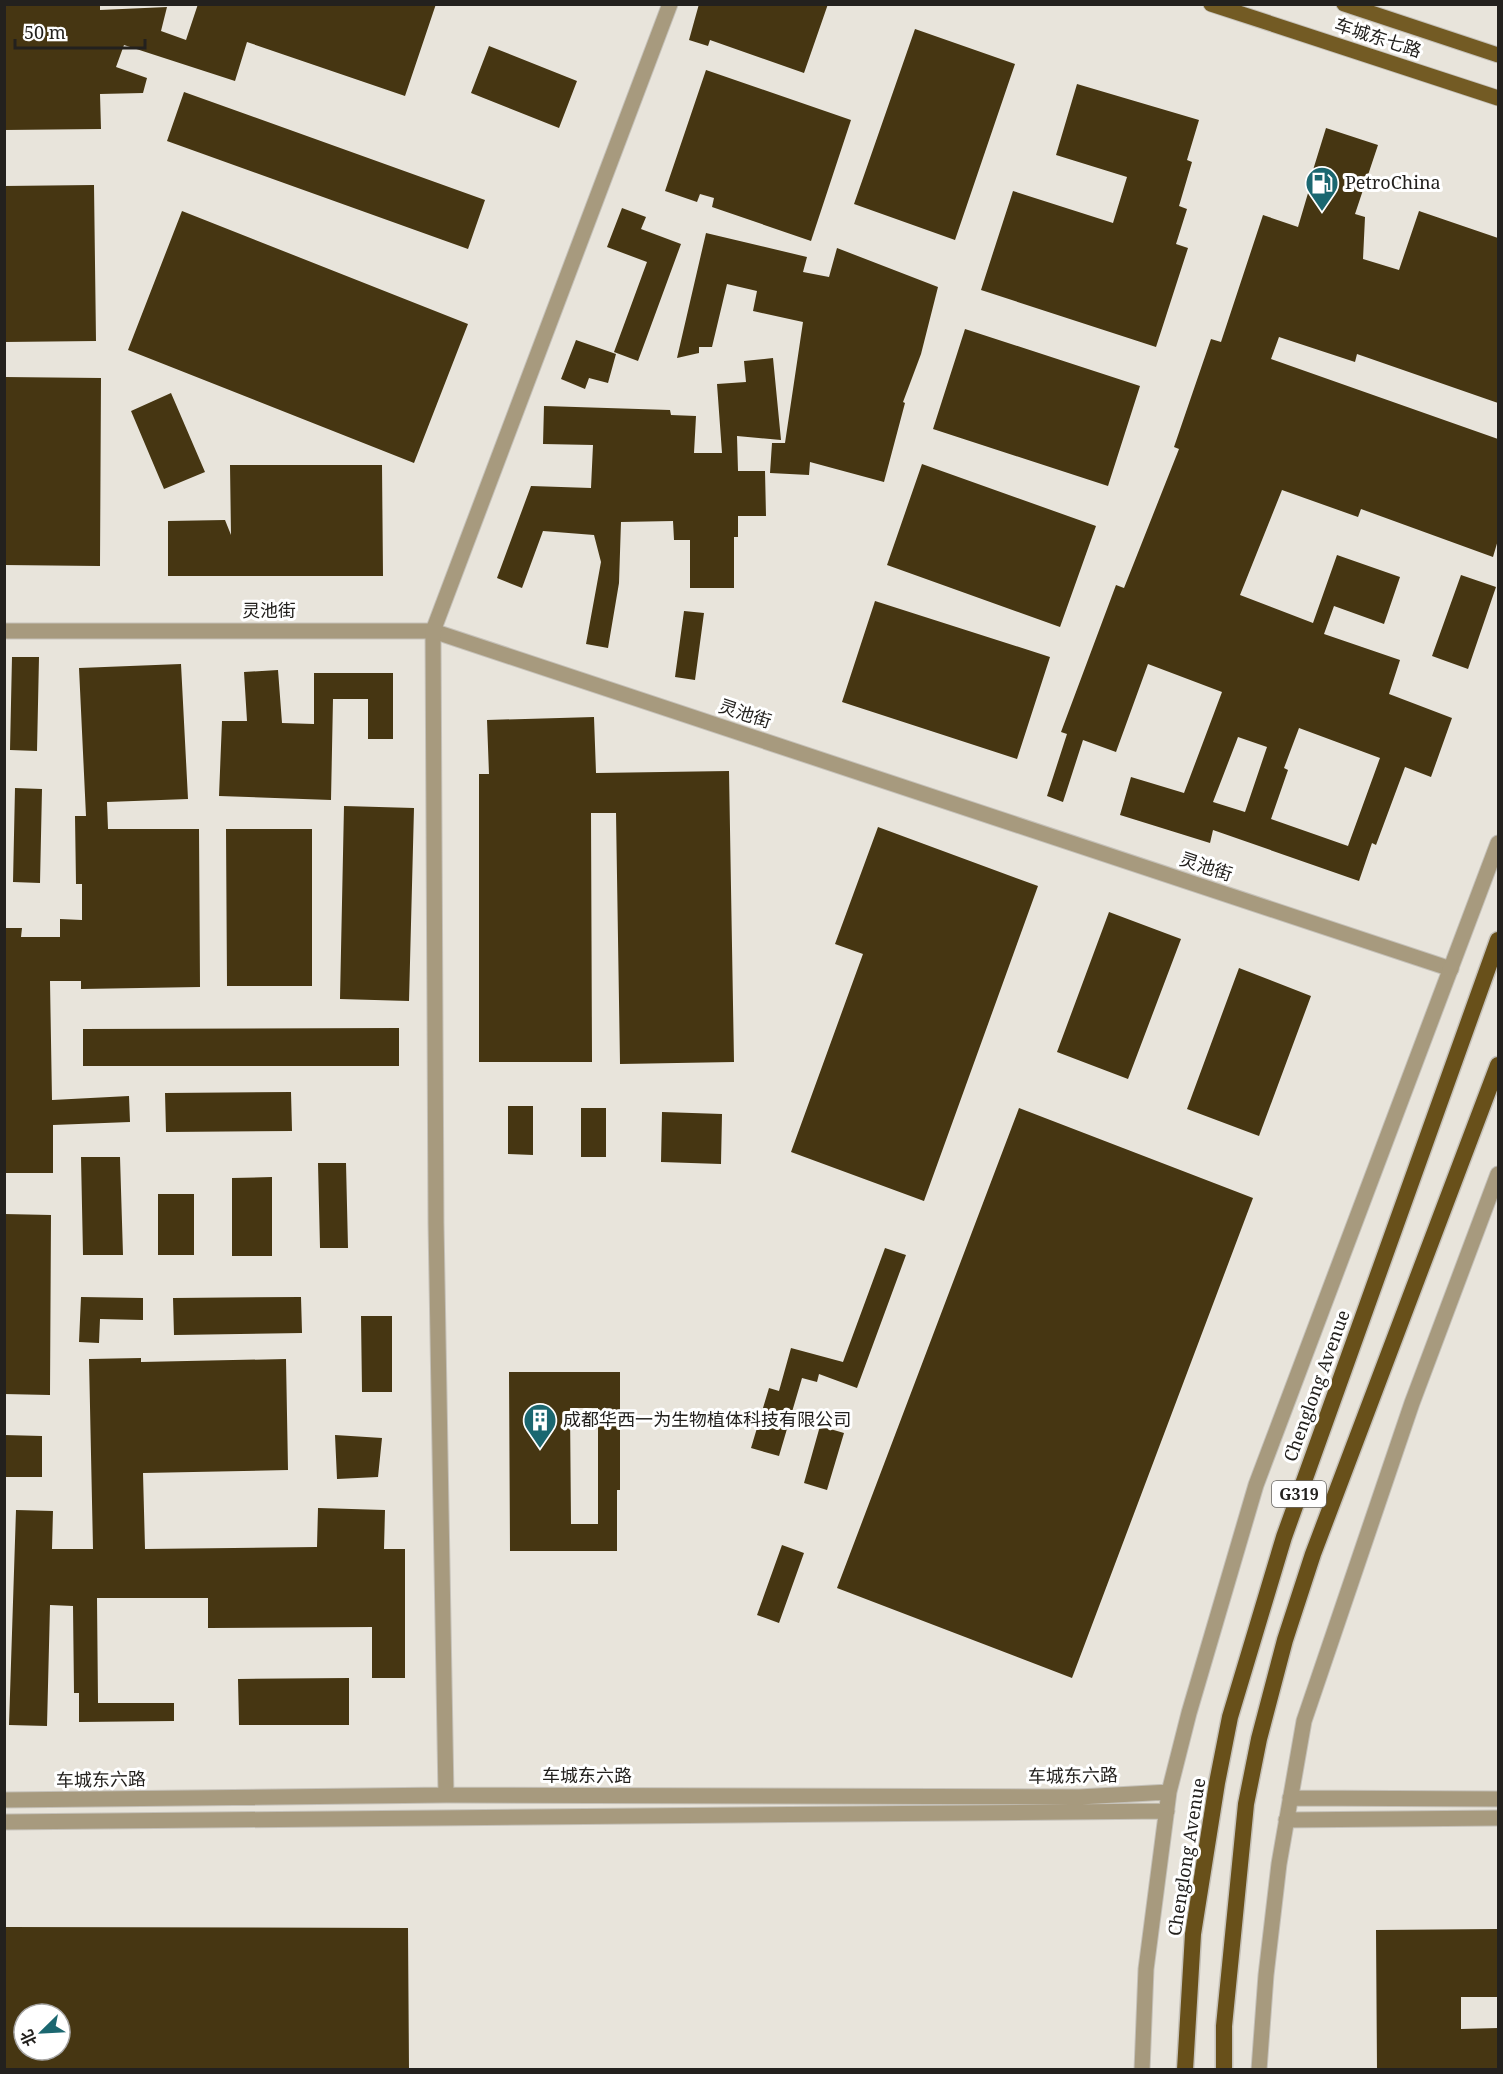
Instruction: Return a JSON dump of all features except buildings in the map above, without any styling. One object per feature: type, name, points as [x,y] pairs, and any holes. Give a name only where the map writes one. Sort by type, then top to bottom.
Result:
[{"type":"highway","name":"Chenglong Avenue","points":[[1185,2070],[1193,1934],[1230,1717],[1284,1537],[1498,940]]},
{"type":"highway","name":"G319","points":[[1224,2070],[1224,2026],[1246,1804],[1259,1739],[1285,1640],[1313,1554],[1498,1065]]},
{"type":"main road","name":"车城东七路","points":[[1211,4],[1498,98]]},
{"type":"main road","name":"车城东七路","points":[[1344,4],[1498,55]]},
{"type":"street","points":[[446,1795],[436,1211],[433,631],[670,4]]},
{"type":"street","name":"灵池街","points":[[4,631],[433,631],[1451,969]]},
{"type":"street","points":[[1142,2070],[1146,1969],[1169,1792],[1189,1713],[1256,1485],[1498,843]]},
{"type":"street","points":[[1259,2070],[1266,1975],[1279,1864],[1304,1721],[1412,1403],[1498,1174]]},
{"type":"street","name":"车城东六路","points":[[4,1800],[446,1795],[1079,1797],[1169,1792]]},
{"type":"street","points":[[1290,1798],[1498,1799]]},
{"type":"street","name":"车城东六路","points":[[4,1822],[1167,1811]]},
{"type":"street","points":[[1286,1820],[1498,1818]]},
{"type":"place","name":"PetroChina","points":[[1322,212]]},
{"type":"place","name":"成都华西一为生物植体科技有限公司","points":[[540,1449]]}]
